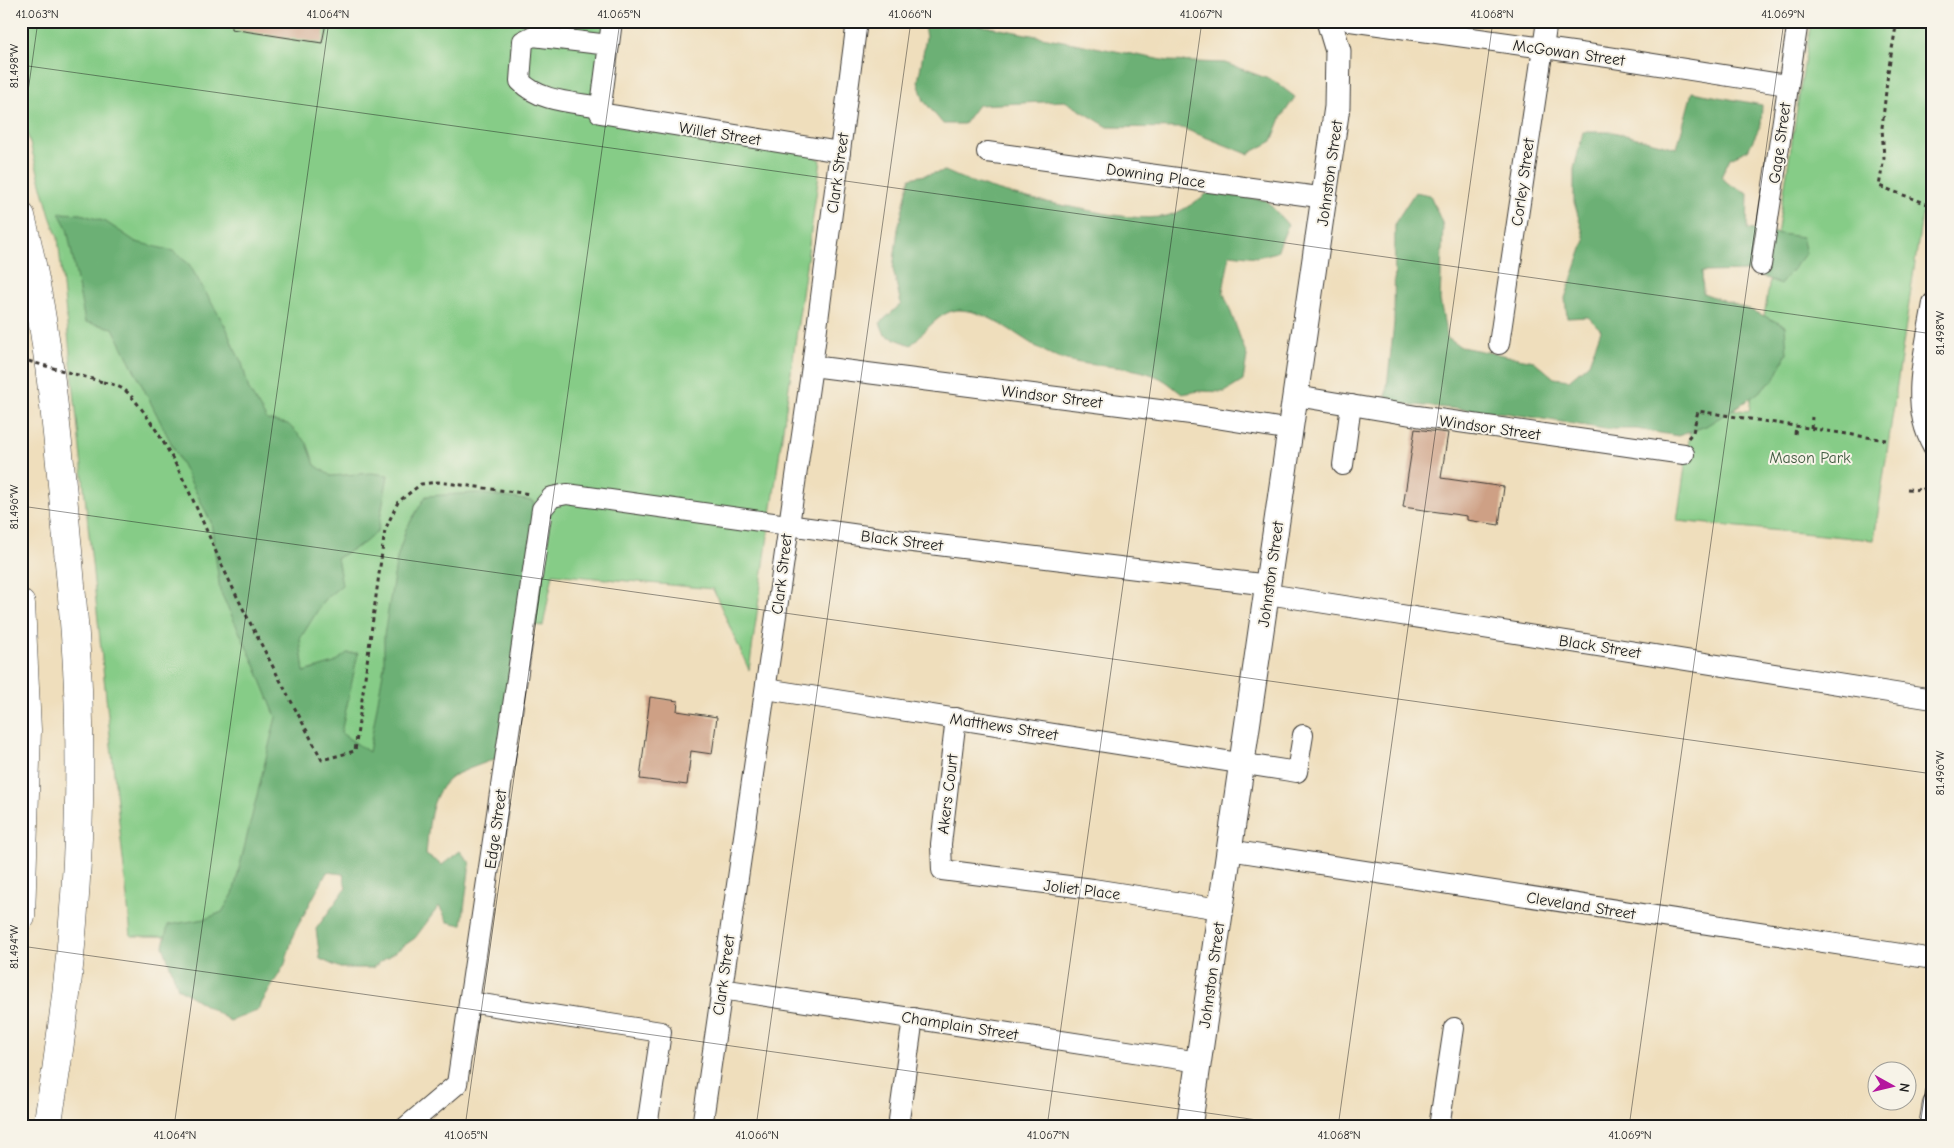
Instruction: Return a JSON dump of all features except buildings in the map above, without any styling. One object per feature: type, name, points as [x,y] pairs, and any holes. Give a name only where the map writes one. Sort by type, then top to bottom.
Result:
[{"type":"highway","points":[[21,216],[55,404],[76,644],[80,723],[79,804],[74,913],[56,1071],[47,1127]]},
{"type":"highway","points":[[21,604],[27,730],[21,917]]},
{"type":"main road","name":"Johnston Street","points":[[1190,1127],[1220,909],[1326,198],[1339,80],[1338,51],[1329,21]]},
{"type":"street","points":[[600,110],[612,21]]},
{"type":"street","name":"Clark Street","points":[[702,1127],[766,688],[787,525],[812,366],[857,21]]},
{"type":"street","name":"McGowan Street","points":[[1350,21],[1787,85]]},
{"type":"street","name":"Corley Street","points":[[1499,344],[1547,21]]},
{"type":"street","name":"Gage Street","points":[[1761,265],[1798,21]]},
{"type":"street","name":"Willet Street","points":[[609,45],[533,36],[523,41],[520,81],[528,90],[548,98],[600,110],[840,152]]},
{"type":"street","name":"Downing Place","points":[[987,152],[1326,198]]},
{"type":"street","points":[[1933,303],[1920,389],[1926,406],[1933,446]]},
{"type":"street","name":"Windsor Street","points":[[812,366],[1191,414],[1291,430]]},
{"type":"street","name":"Windsor Street","points":[[1296,396],[1684,454]]},
{"type":"street","points":[[1343,465],[1351,405]]},
{"type":"street","name":"Black Street","points":[[547,503],[567,494],[1268,590],[1933,699]]},
{"type":"street","name":"Edge Street","points":[[406,1127],[457,1084],[525,624],[547,503]]},
{"type":"street","name":"Matthews Street","points":[[766,688],[1297,772],[1303,735]]},
{"type":"street","name":"Akers Court","points":[[942,870],[941,844],[956,718]]},
{"type":"street","name":"Cleveland Street","points":[[1229,850],[1933,959]]},
{"type":"street","name":"Joliet Place","points":[[942,870],[1093,889],[1220,909]]},
{"type":"street","name":"Champlain Street","points":[[721,988],[1199,1062]]},
{"type":"street","points":[[469,1002],[661,1032],[648,1127]]},
{"type":"street","points":[[898,1127],[913,1018]]},
{"type":"street","points":[[1439,1127],[1454,1028]]},
{"type":"street","points":[[1929,1127],[1933,1104]]},
{"type":"path","points":[[1897,21],[1888,72],[1882,128],[1884,158],[1879,186],[1933,206]]},
{"type":"path","points":[[21,359],[115,384],[129,393],[164,446],[198,509],[221,562],[322,760],[356,751],[385,530],[398,502],[420,484],[438,482],[547,503]]},
{"type":"path","points":[[1684,454],[1688,438],[1693,432],[1698,411],[1886,440]]},
{"type":"path","points":[[1811,428],[1812,417]]},
{"type":"path","points":[[1795,434],[1796,426]]},
{"type":"path","points":[[1907,489],[1922,490],[1933,483]]},
{"type":"green space","points":[[21,21],[622,21],[607,121],[808,153],[821,160],[749,670],[713,589],[553,574],[543,626],[418,611],[393,789],[249,937],[131,936],[58,238],[50,216],[21,111]]},
{"type":"green space","points":[[923,21],[958,21],[1168,61],[1225,63],[1274,81],[1295,97],[1281,118],[1272,141],[1248,154],[1182,128],[1108,127],[1065,101],[978,105],[964,124],[943,124],[924,101],[918,82],[926,37]]},
{"type":"green space","name":"Mason Park","points":[[1811,21],[1933,21],[1933,203],[1924,202],[1874,540],[1677,521],[1694,406],[1749,411]]},
{"type":"green space","points":[[1692,92],[1762,105],[1761,124],[1748,150],[1730,158],[1721,177],[1729,184],[1748,193],[1747,229],[1802,237],[1806,253],[1780,285],[1752,271],[1702,272],[1703,293],[1758,313],[1785,326],[1787,353],[1775,379],[1754,396],[1706,426],[1678,436],[1636,429],[1605,429],[1506,413],[1394,403],[1386,396],[1394,323],[1395,223],[1415,192],[1430,195],[1443,225],[1440,300],[1447,338],[1461,347],[1534,361],[1554,378],[1569,380],[1589,363],[1601,330],[1588,317],[1567,318],[1565,298],[1585,240],[1574,202],[1574,169],[1583,132],[1613,132],[1677,148]]},
{"type":"green space","points":[[945,171],[989,188],[1020,196],[1090,211],[1125,216],[1149,218],[1167,216],[1186,208],[1208,193],[1266,200],[1288,225],[1277,252],[1257,257],[1230,254],[1223,291],[1247,356],[1243,381],[1225,392],[1199,391],[1182,394],[1163,380],[1147,373],[1065,360],[1041,349],[996,321],[972,312],[960,310],[953,311],[939,318],[911,345],[885,335],[880,323],[901,304],[893,269],[898,229],[910,178]]},
{"type":"green space","points":[[59,213],[81,214],[106,222],[136,242],[173,251],[189,264],[227,329],[242,363],[249,390],[267,420],[288,424],[307,443],[315,465],[331,476],[371,473],[388,475],[378,531],[364,543],[337,558],[342,585],[324,600],[300,639],[304,672],[334,663],[347,653],[358,653],[341,733],[369,752],[384,666],[384,635],[397,558],[406,529],[426,496],[477,493],[533,501],[535,513],[499,757],[449,779],[436,797],[432,808],[426,855],[442,865],[460,851],[470,863],[462,925],[448,922],[439,906],[415,938],[372,968],[340,968],[320,959],[316,929],[346,888],[343,874],[327,872],[294,933],[285,964],[257,1011],[230,1021],[178,988],[163,946],[168,925],[205,919],[222,912],[233,894],[276,717],[254,663],[220,591],[211,522],[113,328],[85,322],[67,228]]}]
